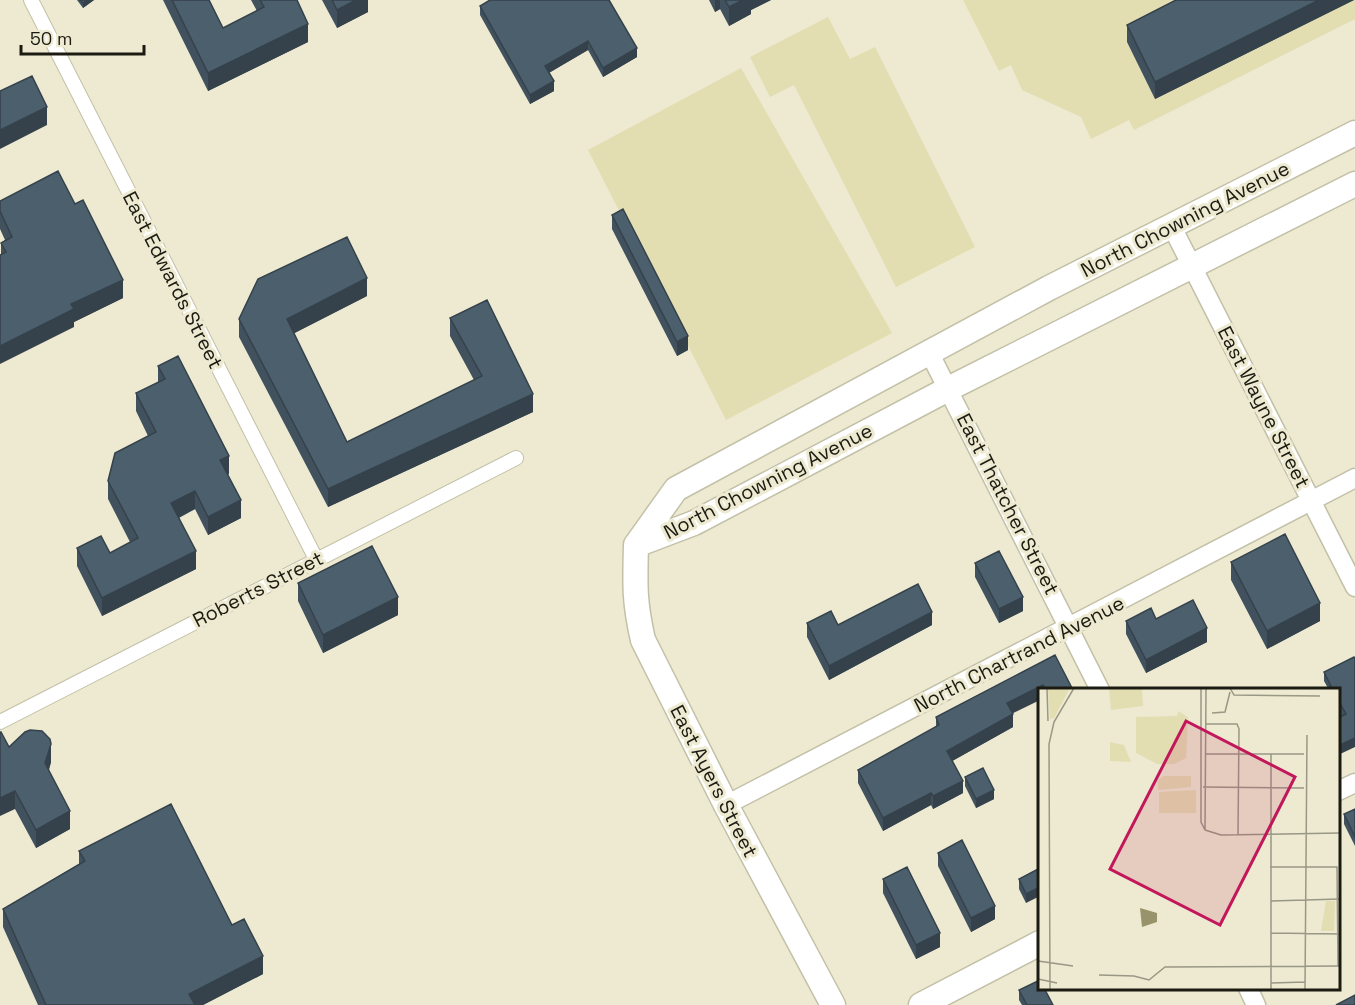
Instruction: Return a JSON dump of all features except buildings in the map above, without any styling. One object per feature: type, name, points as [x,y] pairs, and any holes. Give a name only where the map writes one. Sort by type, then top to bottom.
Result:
[{"type":"street","name":"East Edwards Street","points":[[31,0],[316,560]]},
{"type":"street","name":"North Chowning Avenue","points":[[636,545],[676,489],[1049,288],[1355,133]]},
{"type":"street","name":"North Chowning Avenue","points":[[636,545],[694,523],[950,388],[1355,184]]},
{"type":"street","name":"East Wayne Street","points":[[1172,227],[1194,266],[1355,587]]},
{"type":"street","name":"East Thatcher Street","points":[[929,352],[950,388],[1099,688]]},
{"type":"street","name":"Roberts Street","points":[[0,722],[516,458]]},
{"type":"street","name":"North Chartrand Avenue","points":[[726,805],[1355,478]]},
{"type":"street","name":"East Ayers Street","points":[[636,545],[633,581],[636,610],[643,640],[726,805],[833,1005]]},
{"type":"street","points":[[1340,790],[1355,783]]},
{"type":"street","points":[[921,1005],[1038,944]]},
{"type":"street","points":[[1249,990],[1256,1005]]},
{"type":"shaded area","points":[[963,0],[1355,0],[1355,19],[1134,130],[1129,120],[1091,139],[1081,117],[1022,90],[1011,65],[999,71]]},
{"type":"shaded area","points":[[828,17],[850,59],[875,47],[975,247],[896,287],[794,85],[770,97],[750,57]]},
{"type":"shaded area","points":[[741,68],[892,333],[726,420],[588,150]]}]
